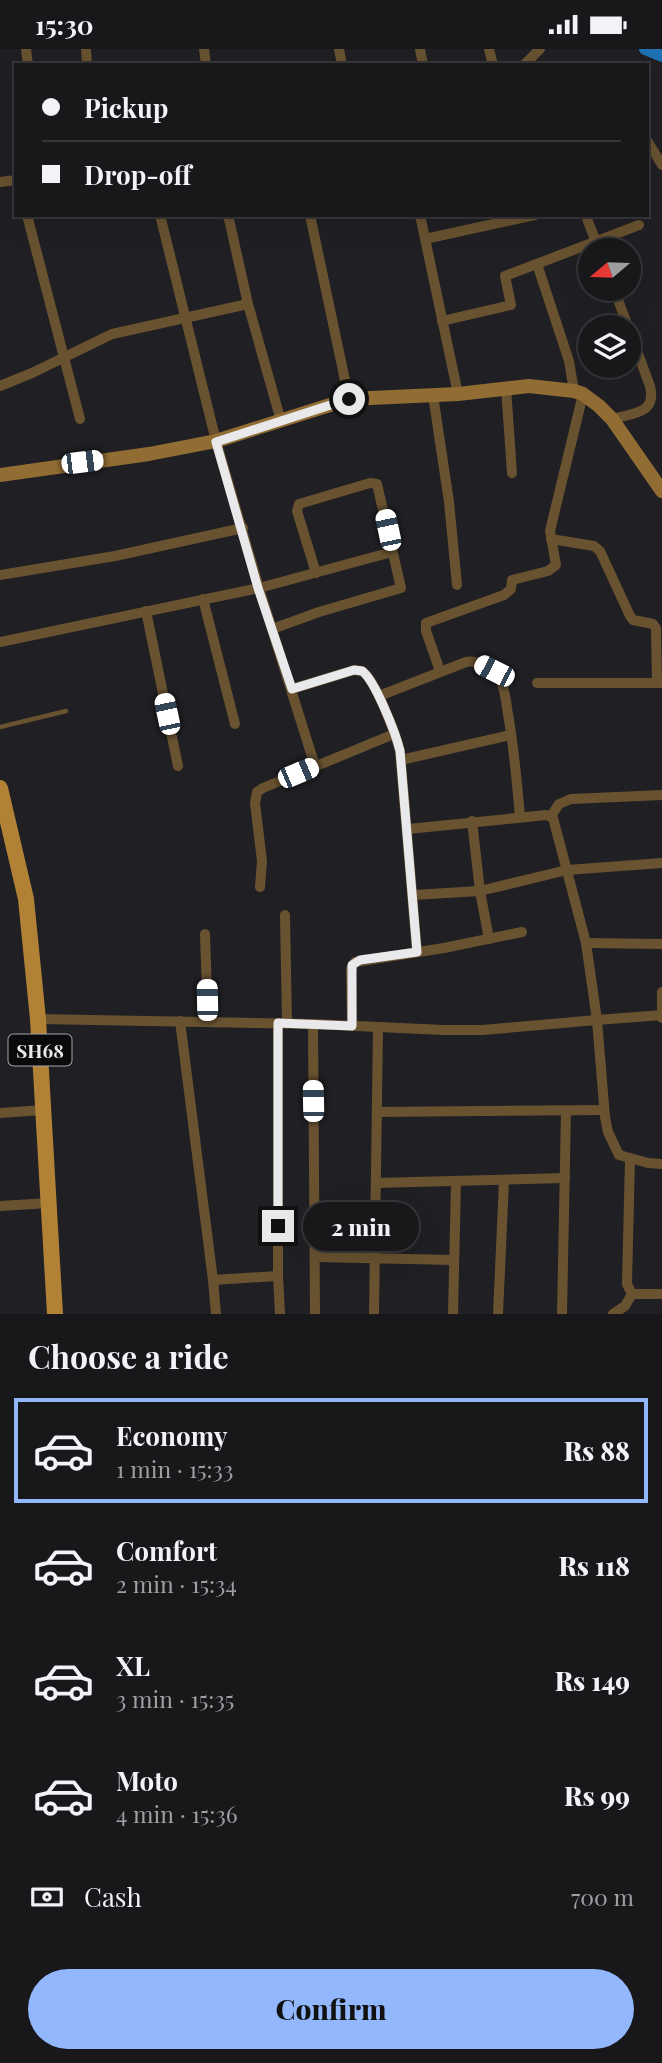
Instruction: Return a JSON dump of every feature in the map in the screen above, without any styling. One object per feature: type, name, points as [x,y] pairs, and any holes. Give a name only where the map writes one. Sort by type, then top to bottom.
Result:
[{"type":"main road","name":"SH68","points":[[0,788],[26,899],[38,1019],[54,1314]]},
{"type":"street","points":[[526,63],[540,49]]},
{"type":"street","points":[[649,144],[662,165]]},
{"type":"street","points":[[28,217],[80,419]]},
{"type":"street","points":[[160,217],[216,442],[243,528],[258,588],[315,766]]},
{"type":"street","points":[[228,217],[248,304],[281,421]]},
{"type":"street","points":[[310,217],[349,399]]},
{"type":"street","points":[[420,217],[458,394]]},
{"type":"street","points":[[425,239],[526,217]]},
{"type":"street","points":[[586,217],[595,238]]},
{"type":"street","points":[[614,238],[639,225]]},
{"type":"street","points":[[442,321],[511,305],[505,276],[578,252]]},
{"type":"street","points":[[440,671],[426,631],[426,623],[504,595],[511,589],[512,580],[554,569],[556,561],[550,531],[579,392],[537,264]]},
{"type":"street","points":[[612,419],[649,407],[652,394],[618,301]]},
{"type":"street","points":[[0,386],[112,334],[248,304]]},
{"type":"street","points":[[0,475],[216,442],[349,399],[458,394],[529,386],[579,392],[612,419],[660,485]]},
{"type":"street","points":[[506,389],[512,473]]},
{"type":"street","points":[[433,395],[449,502],[457,585]]},
{"type":"street","points":[[272,629],[319,612],[399,590],[401,585],[377,484],[370,483],[303,501],[297,507],[316,573]]},
{"type":"street","points":[[0,575],[115,557],[243,528]]},
{"type":"street","points":[[537,683],[660,683],[656,628],[653,624],[634,620],[630,616],[600,551],[594,547],[551,539]]},
{"type":"street","points":[[0,642],[258,588],[392,552]]},
{"type":"street","points":[[203,599],[235,724]]},
{"type":"street","points":[[146,611],[178,766]]},
{"type":"street","points":[[379,697],[440,671],[472,661],[494,671],[504,689],[520,817]]},
{"type":"street","points":[[292,689],[354,670],[362,671],[373,681],[401,760],[417,952]]},
{"type":"street","points":[[260,887],[262,861],[255,803],[257,792],[394,734]]},
{"type":"street","points":[[401,760],[511,735]]},
{"type":"street","points":[[551,816],[559,804],[571,799],[662,795]]},
{"type":"street","points":[[408,829],[472,821],[551,816]]},
{"type":"street","points":[[551,816],[555,821],[586,943],[608,1132],[619,1155],[662,1164]]},
{"type":"street","points":[[472,821],[489,939]]},
{"type":"street","points":[[413,895],[480,891],[567,870],[662,863]]},
{"type":"street","points":[[280,1314],[278,1276],[285,915]]},
{"type":"street","points":[[352,1026],[352,965],[360,960],[522,932]]},
{"type":"street","points":[[205,933],[208,1022]]},
{"type":"street","points":[[586,943],[662,944]]},
{"type":"street","points":[[38,1019],[483,1030],[662,1016],[662,992]]},
{"type":"street","points":[[180,1021],[216,1314]]},
{"type":"street","points":[[313,1024],[315,1314]]},
{"type":"street","points":[[374,1314],[378,1027]]},
{"type":"street","points":[[0,1114],[44,1110]]},
{"type":"street","points":[[377,1112],[604,1110]]},
{"type":"street","points":[[562,1314],[566,1111]]},
{"type":"street","points":[[630,1158],[627,1284],[632,1294]]},
{"type":"street","points":[[376,1183],[565,1178]]},
{"type":"street","points":[[498,1314],[504,1181]]},
{"type":"street","points":[[453,1314],[456,1182]]},
{"type":"street","points":[[0,1206],[49,1203]]},
{"type":"street","points":[[315,1257],[454,1260]]},
{"type":"street","points":[[213,1280],[278,1276]]},
{"type":"street","points":[[632,1294],[662,1294]]},
{"type":"street","points":[[613,1314],[625,1305],[632,1294]]},
{"type":"lane","points":[[0,727],[66,711]]},
{"type":"waterway","points":[[645,49],[662,56]]},
{"type":"route","points":[[278,1226],[278,1023],[352,1026],[352,965],[360,960],[417,952],[413,895],[400,751],[373,681],[362,671],[354,670],[292,689],[258,588],[243,528],[216,442],[349,399]]}]
